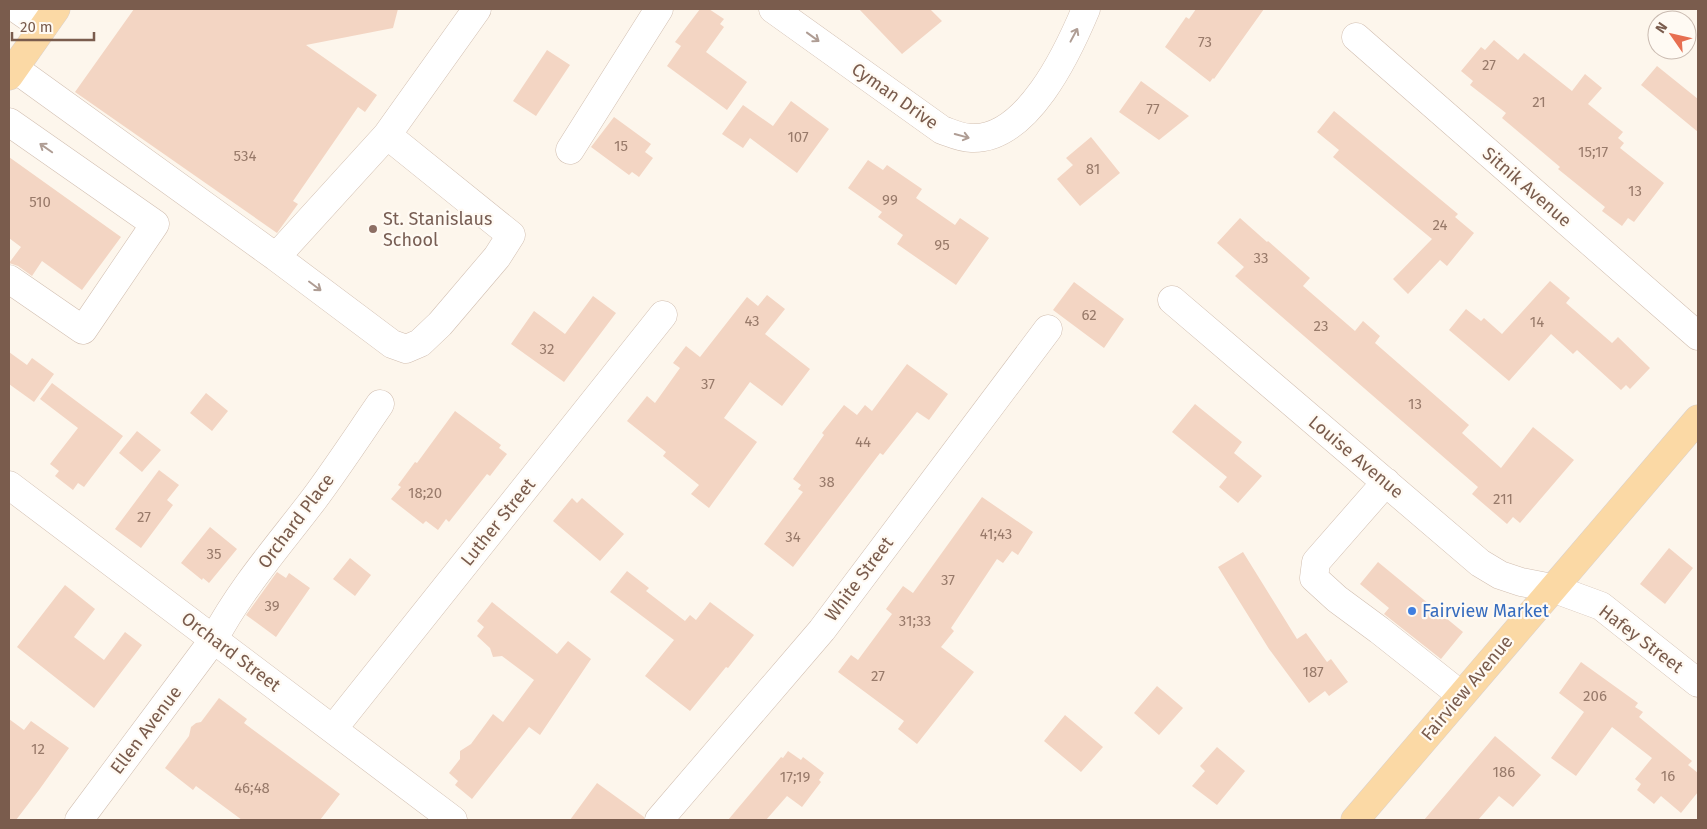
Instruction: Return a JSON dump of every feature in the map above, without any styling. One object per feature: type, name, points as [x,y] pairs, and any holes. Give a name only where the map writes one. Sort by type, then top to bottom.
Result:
[{"type":"main road","points":[[12,72],[50,18]]},
{"type":"main road","name":"Fairview Avenue","points":[[1355,820],[1698,420]]},
{"type":"street","points":[[16,9],[50,18]]},
{"type":"street","points":[[276,256],[387,135],[477,9]]},
{"type":"street","points":[[570,150],[659,9]]},
{"type":"street","name":"Cyman Drive","points":[[773,9],[942,130],[972,138],[987,136],[1002,130],[1017,121],[1030,107],[1055,70],[1086,9]]},
{"type":"street","name":"Sitnik Avenue","points":[[1356,37],[1698,336]]},
{"type":"street","points":[[12,72],[276,256],[392,344],[406,349],[420,343],[440,324],[497,257],[511,235],[387,135]]},
{"type":"street","points":[[9,122],[155,224],[83,330],[9,279]]},
{"type":"street","name":"Louise Avenue","points":[[1172,300],[1480,564],[1500,575],[1521,582],[1552,588]]},
{"type":"street","name":"Luther Street","points":[[333,729],[663,315]]},
{"type":"street","name":"White Street","points":[[659,820],[822,630],[1048,330]]},
{"type":"street","name":"Orchard Place","points":[[214,639],[225,618],[249,584],[316,497],[380,404]]},
{"type":"street","points":[[1386,482],[1316,562],[1314,578],[1337,599],[1461,695]]},
{"type":"street","name":"Orchard Street","points":[[9,485],[453,820]]},
{"type":"street","name":"Hafey Street","points":[[1552,588],[1601,606],[1698,683]]},
{"type":"street","name":"Ellen Avenue","points":[[79,820],[214,639]]},
{"type":"building","points":[[134,9],[398,9],[393,28],[306,45],[377,95],[365,112],[358,107],[293,201],[298,204],[277,233],[75,92]]},
{"type":"building","points":[[700,9],[709,9],[724,19],[720,24],[724,27],[706,52],[747,82],[727,110],[667,66],[681,46],[675,42]]},
{"type":"building","points":[[859,9],[930,9],[942,21],[902,54]]},
{"type":"building","points":[[1196,9],[1264,9],[1210,82],[1165,47],[1186,17],[1189,19]]},
{"type":"building","points":[[1494,40],[1518,60],[1524,53],[1572,91],[1585,74],[1602,88],[1588,104],[1623,132],[1618,138],[1624,143],[1620,148],[1664,183],[1634,222],[1628,218],[1622,226],[1602,211],[1605,207],[1558,169],[1560,167],[1502,118],[1506,113],[1470,85],[1473,81],[1461,71],[1481,47],[1485,50]]},
{"type":"building","points":[[547,50],[570,65],[536,116],[513,101]]},
{"type":"building","points":[[1657,66],[1698,99],[1698,132],[1641,85]]},
{"type":"building","points":[[1141,81],[1189,116],[1159,140],[1119,112]]},
{"type":"building","points":[[791,101],[829,129],[797,173],[750,138],[743,148],[722,134],[743,105],[773,126]]},
{"type":"building","points":[[1334,111],[1458,214],[1455,217],[1474,233],[1447,266],[1440,260],[1408,294],[1393,279],[1432,239],[1333,157],[1339,150],[1317,132]]},
{"type":"building","points":[[614,117],[651,144],[645,152],[653,158],[639,177],[632,172],[629,175],[591,147]]},
{"type":"building","points":[[1091,137],[1120,173],[1080,206],[1057,179],[1073,165],[1066,158]]},
{"type":"building","points":[[9,157],[121,237],[82,290],[42,261],[32,276],[18,266],[9,263],[21,247],[9,238]]},
{"type":"building","points":[[868,160],[883,170],[887,165],[922,189],[916,198],[955,225],[960,218],[989,238],[956,285],[897,244],[903,235],[878,217],[882,212],[848,188]]},
{"type":"building","points":[[1240,218],[1310,278],[1303,286],[1355,331],[1363,321],[1380,336],[1375,343],[1469,425],[1462,433],[1501,468],[1533,427],[1574,460],[1520,523],[1513,517],[1507,524],[1472,494],[1478,487],[1235,276],[1244,267],[1217,243]]},
{"type":"building","points":[[1550,281],[1570,298],[1566,303],[1612,343],[1618,337],[1650,368],[1630,389],[1626,385],[1621,390],[1577,350],[1573,354],[1551,334],[1509,381],[1449,330],[1466,309],[1481,321],[1484,318],[1502,334]]},
{"type":"building","points":[[1074,282],[1124,319],[1104,348],[1053,310]]},
{"type":"building","points":[[767,295],[785,309],[765,334],[810,369],[782,406],[750,382],[724,418],[757,442],[709,508],[691,494],[699,485],[663,456],[666,452],[627,421],[647,396],[655,403],[680,368],[673,363],[686,346],[700,357],[747,297],[758,306]]},
{"type":"building","points":[[593,296],[616,313],[564,382],[511,344],[534,311],[565,334]]},
{"type":"building","points":[[9,352],[27,365],[32,358],[54,374],[34,402],[9,384]]},
{"type":"building","points":[[907,364],[948,394],[929,420],[917,412],[883,455],[880,453],[793,567],[764,544],[803,492],[798,489],[801,485],[793,479],[824,435],[822,433],[844,405],[857,415],[865,405],[872,411]]},
{"type":"building","points":[[52,383],[123,436],[84,487],[78,483],[73,490],[55,476],[59,471],[50,464],[78,428],[40,399]]},
{"type":"building","points":[[206,393],[228,411],[212,431],[190,413]]},
{"type":"building","points":[[1195,404],[1242,442],[1234,453],[1262,476],[1238,503],[1219,487],[1227,477],[1172,432]]},
{"type":"building","points":[[455,411],[501,445],[499,448],[507,454],[490,476],[487,474],[449,522],[446,519],[438,530],[426,521],[423,524],[391,499],[401,487],[398,485],[415,462],[417,463]]},
{"type":"building","points":[[137,431],[161,450],[142,472],[119,453]]},
{"type":"building","points":[[159,470],[179,485],[167,500],[173,505],[141,548],[115,529]]},
{"type":"building","points":[[982,497],[1033,532],[1018,555],[1012,551],[1003,563],[997,559],[951,628],[954,631],[941,647],[974,672],[917,744],[898,729],[904,721],[838,672],[851,655],[858,660],[892,614],[886,609],[903,586],[913,593]]},
{"type":"building","points":[[572,498],[577,503],[582,498],[624,534],[600,561],[553,521]]},
{"type":"building","points":[[210,527],[237,549],[209,583],[203,578],[202,580],[181,563]]},
{"type":"building","points":[[1669,548],[1693,568],[1665,604],[1640,584]]},
{"type":"building","points":[[1243,552],[1297,639],[1306,633],[1327,662],[1331,659],[1348,682],[1329,696],[1325,691],[1309,703],[1269,649],[1218,567]]},
{"type":"building","points":[[350,558],[371,575],[355,596],[333,579]]},
{"type":"building","name":"Fairview Market","points":[[1378,562],[1463,632],[1441,659],[1384,614],[1389,608],[1360,584]]},
{"type":"building","points":[[627,571],[649,588],[646,591],[685,621],[690,615],[696,620],[710,602],[754,635],[690,711],[645,676],[674,640],[610,592]]},
{"type":"building","points":[[277,572],[286,578],[289,573],[310,588],[276,637],[246,615]]},
{"type":"building","points":[[65,585],[95,609],[74,637],[104,660],[125,632],[142,645],[94,708],[17,647]]},
{"type":"building","points":[[492,602],[557,654],[568,641],[591,659],[540,735],[529,727],[472,799],[455,785],[458,781],[449,773],[460,759],[460,751],[471,744],[493,714],[503,722],[534,680],[502,656],[493,657],[490,648],[477,636],[484,627],[477,621]]},
{"type":"building","points":[[1581,662],[1638,703],[1635,707],[1643,712],[1639,717],[1692,761],[1688,765],[1698,773],[1698,792],[1681,813],[1661,796],[1654,804],[1637,790],[1641,784],[1635,779],[1652,758],[1612,727],[1576,776],[1551,758],[1584,712],[1559,693]]},
{"type":"building","points":[[1157,686],[1183,708],[1159,735],[1134,713]]},
{"type":"building","points":[[219,698],[247,719],[244,723],[340,794],[320,820],[242,820],[196,786],[193,790],[165,768],[189,736],[191,727],[201,722]]},
{"type":"building","points":[[1065,715],[1103,747],[1081,772],[1044,741]]},
{"type":"building","points":[[9,719],[24,730],[31,721],[69,748],[16,820],[9,820]]},
{"type":"building","points":[[1495,736],[1541,775],[1513,807],[1499,796],[1478,820],[1424,820]]},
{"type":"building","points":[[1217,747],[1245,771],[1217,805],[1192,786],[1205,771],[1200,766]]},
{"type":"building","points":[[788,751],[801,760],[803,757],[824,773],[819,780],[821,782],[802,807],[787,796],[766,820],[728,820],[781,757],[783,758]]},
{"type":"building","points":[[597,783],[644,817],[644,820],[570,820]]},
{"type":"place","name":"St. Stanislaus School","points":[[373,229]]},
{"type":"place","name":"Fairview Market","points":[[1412,611]]}]
